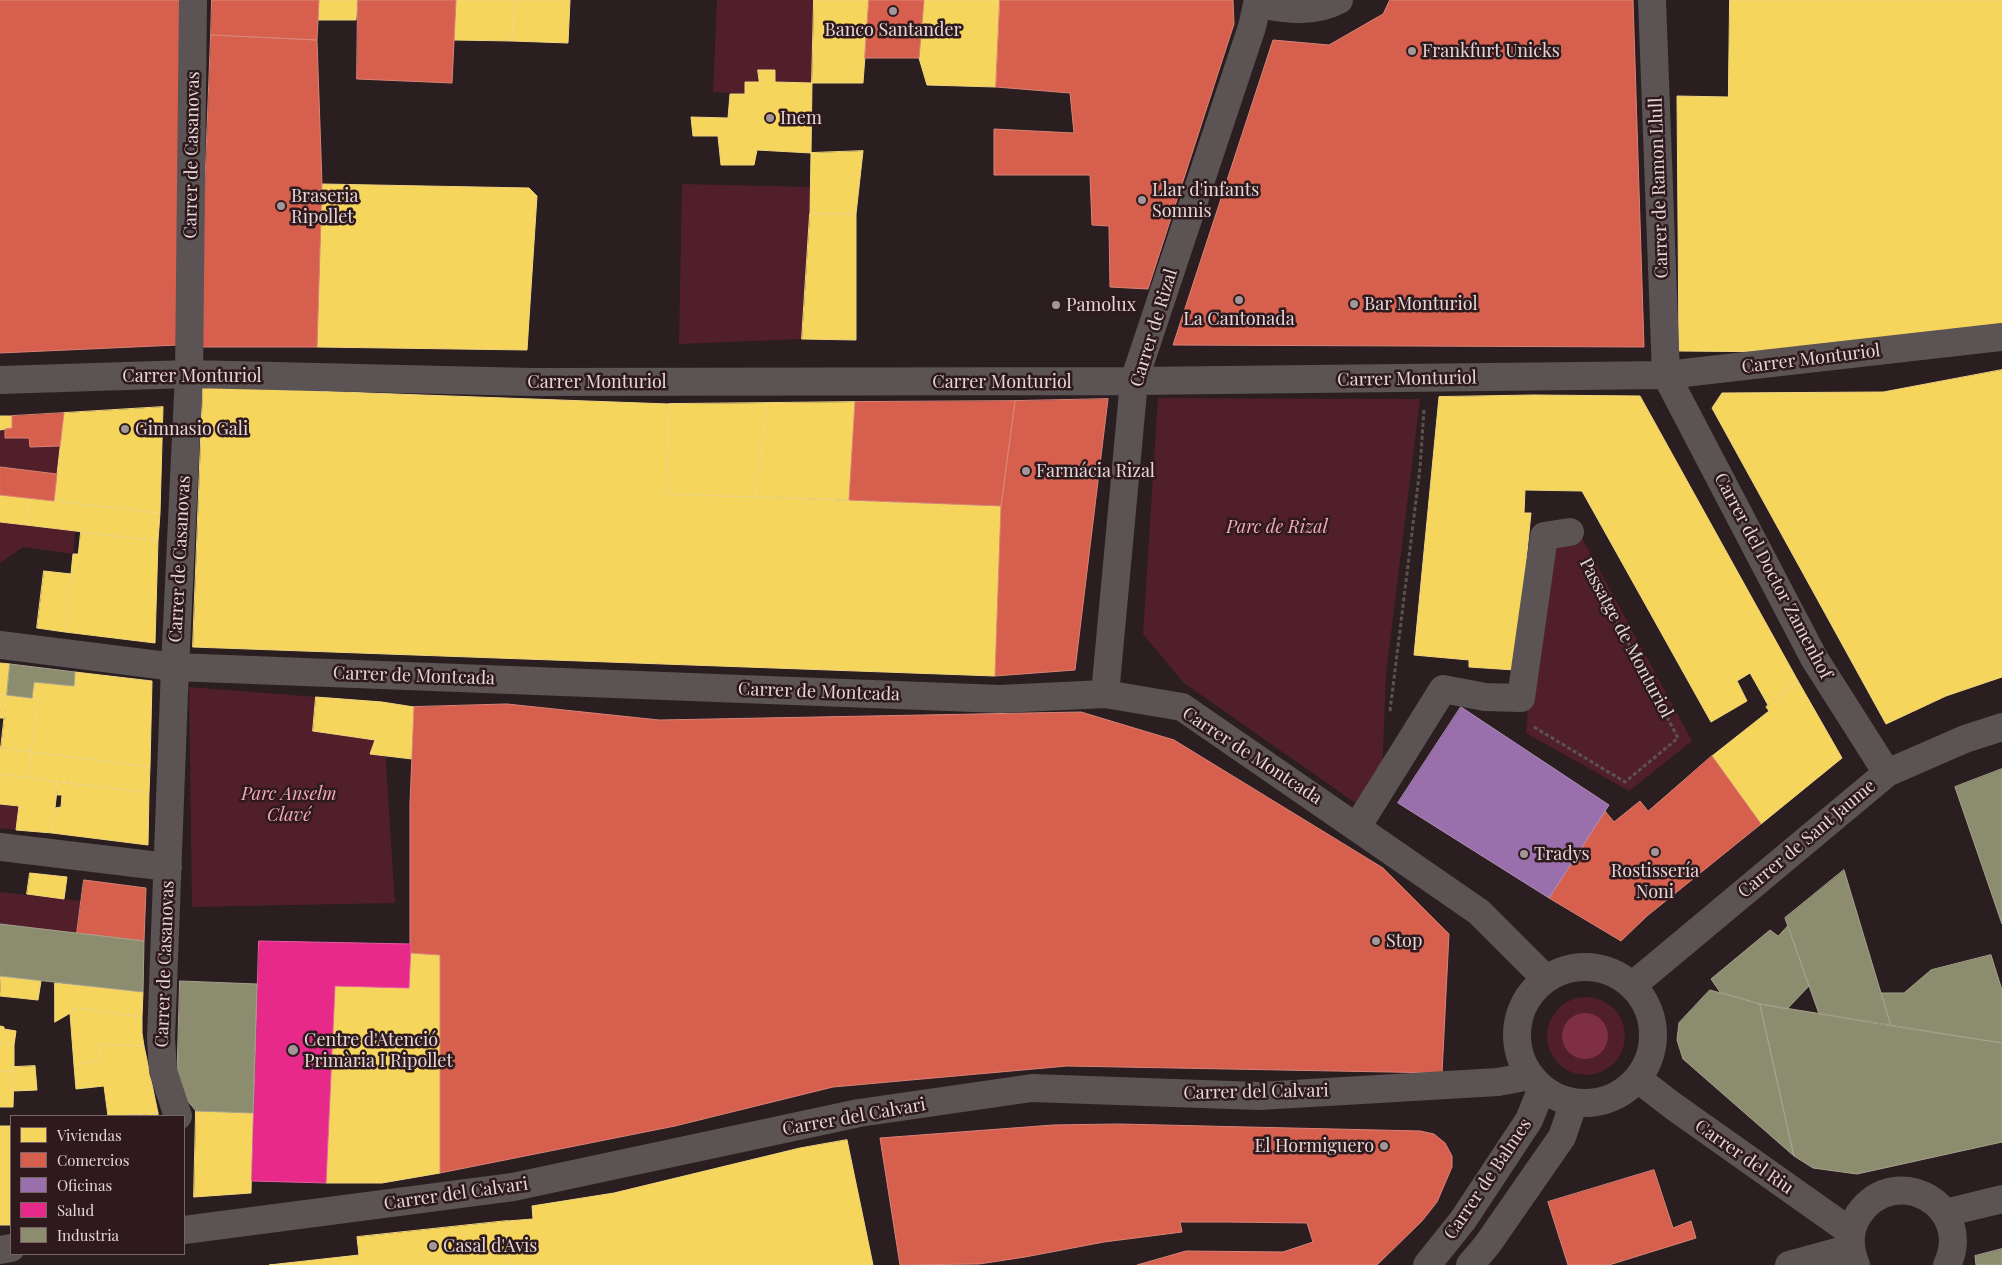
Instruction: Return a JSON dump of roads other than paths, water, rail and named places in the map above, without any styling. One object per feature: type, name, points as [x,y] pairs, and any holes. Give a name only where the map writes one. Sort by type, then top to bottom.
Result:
[{"type":"street","name":"Carrer de Casanovas","points":[[178,1115],[163,1071],[161,1038],[175,667],[189,374],[194,0]]},
{"type":"street","points":[[1257,2],[1291,10],[1326,7],[1339,0]]},
{"type":"street","name":"Carrer de Ramon Llull","points":[[1652,0],[1666,376]]},
{"type":"street","name":"Carrer de Rizal","points":[[1104,694],[1134,381],[1252,27],[1257,2]]},
{"type":"street","name":"Carrer Monturiol","points":[[0,380],[189,374],[530,382],[1134,381],[1666,376],[2002,336]]},
{"type":"street","name":"Carrer del Doctor Zamenhof","points":[[1666,376],[1814,658],[1886,773]]},
{"type":"street","points":[[1358,827],[1444,689],[1485,697],[1521,698],[1544,536],[1570,532]]},
{"type":"street","name":"Carrer de Montcada","points":[[0,645],[175,667],[1000,699],[1104,694],[1182,707],[1480,912],[1546,979]]},
{"type":"street","name":"Carrer de Sant Jaume","points":[[1633,985],[1886,773],[1964,740],[2002,727]]},
{"type":"street","points":[[0,847],[168,867]]},
{"type":"street","points":[[1581,966],[1600,968],[1618,974],[1633,985],[1646,1002],[1653,1021],[1654,1042],[1648,1061],[1638,1079],[1623,1092],[1600,1102],[1574,1102],[1557,1098],[1536,1082],[1520,1057],[1517,1035],[1520,1014],[1530,994],[1546,979],[1562,970],[1581,966]]},
{"type":"street","name":"Carrer del Riu","points":[[1638,1079],[1853,1248]]},
{"type":"street","name":"Carrer del Calvari","points":[[185,1230],[514,1188],[859,1113],[1032,1088],[1259,1096],[1498,1082],[1536,1082]]},
{"type":"street","name":"Carrer de Balmes","points":[[1427,1265],[1463,1220],[1529,1120],[1536,1082]]},
{"type":"street","name":"Carrer de Balmes","points":[[1470,1265],[1487,1245],[1562,1136],[1574,1102]]},
{"type":"street","points":[[1789,1265],[1853,1248],[1855,1219],[1865,1205],[1879,1195],[1896,1190],[1913,1191],[1928,1197],[1945,1213],[1950,1221],[1954,1238],[1952,1255],[1947,1265]]},
{"type":"street","points":[[1945,1213],[2002,1199]]},
{"type":"place","name":"Banco Santander","points":[[893,11]]},
{"type":"place","name":"Frankfurt Unicks","points":[[1412,51]]},
{"type":"place","name":"Inem","points":[[770,118]]},
{"type":"place","name":"Llar d'infants Somnis","points":[[1142,200]]},
{"type":"place","name":"Braseria Ripollet","points":[[281,206]]},
{"type":"place","name":"La Cantonada","points":[[1239,300]]},
{"type":"place","name":"Bar Monturiol","points":[[1354,304]]},
{"type":"place","name":"Pamolux","points":[[1056,305]]},
{"type":"place","name":"Gimnasio Gali","points":[[125,429]]},
{"type":"place","name":"Farmácia Rizal","points":[[1026,471]]},
{"type":"place","name":"Rostissería Noni","points":[[1655,852]]},
{"type":"place","name":"Tradys","points":[[1524,854]]},
{"type":"place","name":"Stop","points":[[1376,941]]},
{"type":"place","name":"Centre d'Atenció Primària I Ripollet","points":[[293,1050]]},
{"type":"place","name":"El Hormiguero","points":[[1384,1146]]},
{"type":"place","name":"Casal d'Avis","points":[[433,1246]]},
{"type":"park label","name":"Parc de Rizal","points":[[1277,527]]},
{"type":"park label","name":"Parc Anselm Clavé","points":[[289,804]]}]
